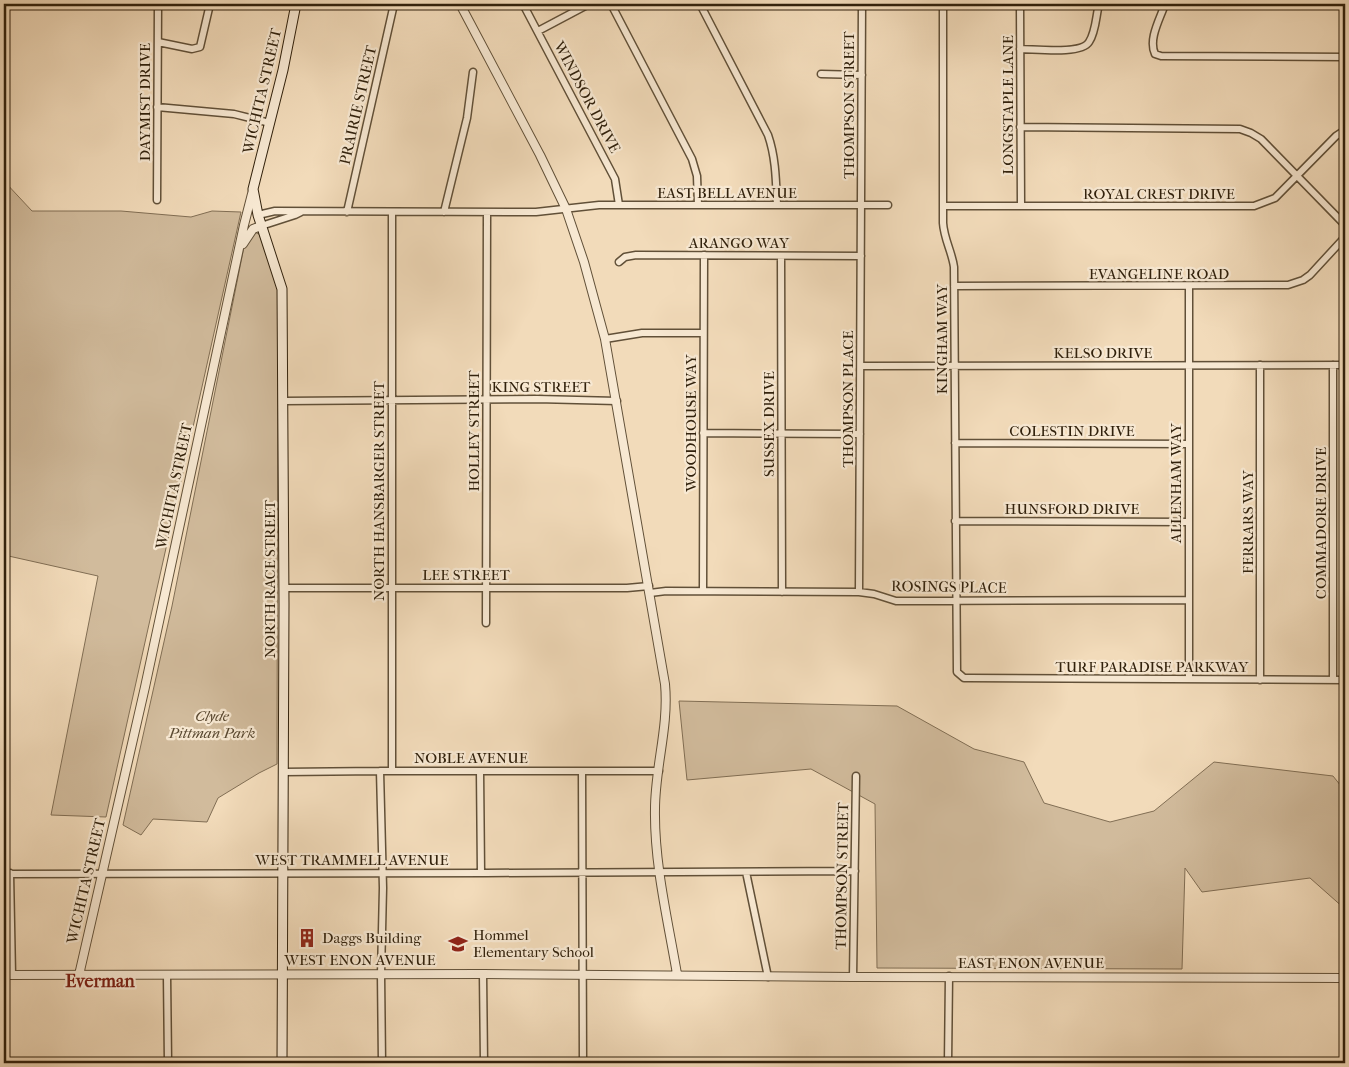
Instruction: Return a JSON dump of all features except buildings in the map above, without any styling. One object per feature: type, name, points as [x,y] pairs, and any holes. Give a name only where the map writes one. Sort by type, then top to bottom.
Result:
[{"type":"main road","name":"WICHITA STREET","points":[[253,188],[270,124],[296,4]]},
{"type":"main road","name":"NORTH RACE STREET","points":[[253,188],[261,226],[282,289],[284,401],[282,1063]]},
{"type":"street","name":"DAYMIST DRIVE","points":[[157,200],[158,4]]},
{"type":"street","points":[[158,42],[192,49],[198,48],[202,43],[210,4]]},
{"type":"street","name":"PRAIRIE STREET","points":[[346,212],[394,4]]},
{"type":"street","points":[[460,4],[540,155],[566,209],[584,262],[605,339],[667,703],[656,788],[655,827],[660,872],[677,974]]},
{"type":"street","name":"WINDSOR DRIVE","points":[[523,4],[615,179],[619,205]]},
{"type":"street","points":[[538,31],[589,4]]},
{"type":"street","points":[[611,4],[692,158],[697,176],[698,205]]},
{"type":"street","points":[[700,4],[768,136],[772,147],[776,172],[777,205]]},
{"type":"street","name":"THOMPSON STREET","points":[[862,4],[862,205]]},
{"type":"street","name":"KINGHAM WAY","points":[[943,4],[943,206],[944,231],[953,258],[956,667],[960,675]]},
{"type":"street","name":"LONGSTAPLE LANE","points":[[1020,4],[1020,206]]},
{"type":"street","points":[[1020,49],[1076,50],[1086,47],[1091,38],[1099,4]]},
{"type":"street","points":[[1165,4],[1153,39],[1152,48],[1160,56],[1345,57]]},
{"type":"street","points":[[444,212],[467,118],[473,72]]},
{"type":"street","points":[[820,74],[862,75]]},
{"type":"street","points":[[158,107],[234,114],[270,124]]},
{"type":"street","points":[[1020,127],[1240,129],[1260,139],[1345,225]]},
{"type":"street","name":"ROYAL CREST DRIVE","points":[[943,206],[1254,206],[1275,198],[1336,136],[1345,130]]},
{"type":"street","name":"WICHITA STREET","points":[[79,975],[145,687],[253,188]]},
{"type":"street","name":"EAST BELL AVENUE","points":[[258,215],[275,211],[536,212],[619,205],[888,205]]},
{"type":"street","name":"THOMPSON PLACE","points":[[859,592],[862,205]]},
{"type":"street","points":[[239,250],[253,229],[302,211]]},
{"type":"street","name":"NORTH HANSBARGER STREET","points":[[392,212],[392,770]]},
{"type":"street","name":"HOLLEY STREET","points":[[486,622],[487,213]]},
{"type":"street","points":[[244,225],[258,215]]},
{"type":"street","name":"EVANGELINE ROAD","points":[[954,286],[1278,286],[1296,283],[1310,275],[1345,237]]},
{"type":"street","name":"ARANGO WAY","points":[[619,262],[625,257],[636,255],[861,256]]},
{"type":"street","name":"WOODHOUSE WAY","points":[[703,591],[704,255]]},
{"type":"street","name":"SUSSEX DRIVE","points":[[782,256],[782,592]]},
{"type":"street","name":"ALLENHAM WAY","points":[[1189,286],[1189,680]]},
{"type":"street","points":[[605,339],[642,333],[703,333]]},
{"type":"street","name":"FERRARS WAY","points":[[1260,365],[1260,680]]},
{"type":"street","name":"COMMADORE DRIVE","points":[[1333,365],[1333,680]]},
{"type":"street","name":"KELSO DRIVE","points":[[861,366],[1345,365]]},
{"type":"street","name":"KING STREET","points":[[284,401],[487,399],[617,401]]},
{"type":"street","points":[[703,433],[860,434]]},
{"type":"street","name":"COLESTIN DRIVE","points":[[955,443],[1189,444]]},
{"type":"street","name":"HUNSFORD DRIVE","points":[[955,521],[1189,522]]},
{"type":"street","name":"LEE STREET","points":[[284,588],[649,589]]},
{"type":"street","name":"ROSINGS PLACE","points":[[649,589],[666,591],[859,592],[896,600],[1189,600]]},
{"type":"street","name":"TURF PARADISE PARKWAY","points":[[960,675],[968,678],[1345,680]]},
{"type":"street","points":[[380,770],[383,873],[382,1063]]},
{"type":"street","name":"NOBLE AVENUE","points":[[282,772],[380,770],[659,772]]},
{"type":"street","points":[[480,771],[481,873]]},
{"type":"street","points":[[582,771],[583,1063]]},
{"type":"street","name":"THOMPSON STREET","points":[[853,977],[856,776]]},
{"type":"street","name":"WEST TRAMMELL AVENUE","points":[[7,874],[855,871]]},
{"type":"street","points":[[746,872],[768,977]]},
{"type":"street","points":[[7,874],[12,975]]},
{"type":"street","points":[[167,974],[168,1063]]},
{"type":"street","points":[[483,974],[484,1063]]},
{"type":"street","name":"WEST ENON AVENUE","points":[[4,975],[677,974],[717,976]]},
{"type":"street","name":"EAST ENON AVENUE","points":[[717,976],[1345,978]]},
{"type":"street","points":[[948,976],[948,1063]]},
{"type":"green space","points":[[4,181],[32,211],[121,211],[191,217],[212,211],[241,212],[106,817],[51,815],[98,576],[4,555]]},
{"type":"green space","name":"Clyde Pittman Park","points":[[254,232],[259,234],[276,278],[278,294],[277,764],[218,798],[207,822],[153,819],[141,835],[123,825],[172,606],[244,247]]},
{"type":"green space","points":[[679,701],[897,706],[974,749],[1024,762],[1044,803],[1110,822],[1154,811],[1214,762],[1333,776],[1345,791],[1345,909],[1310,878],[1202,892],[1185,868],[1182,969],[877,968],[875,804],[811,769],[687,780]]},
{"type":"place","name":"Daggs Building","points":[[307,938]]},
{"type":"place","name":"Hommel Elementary School","points":[[458,944]]},
{"type":"district","name":"Everman","points":[[100,981]]}]
